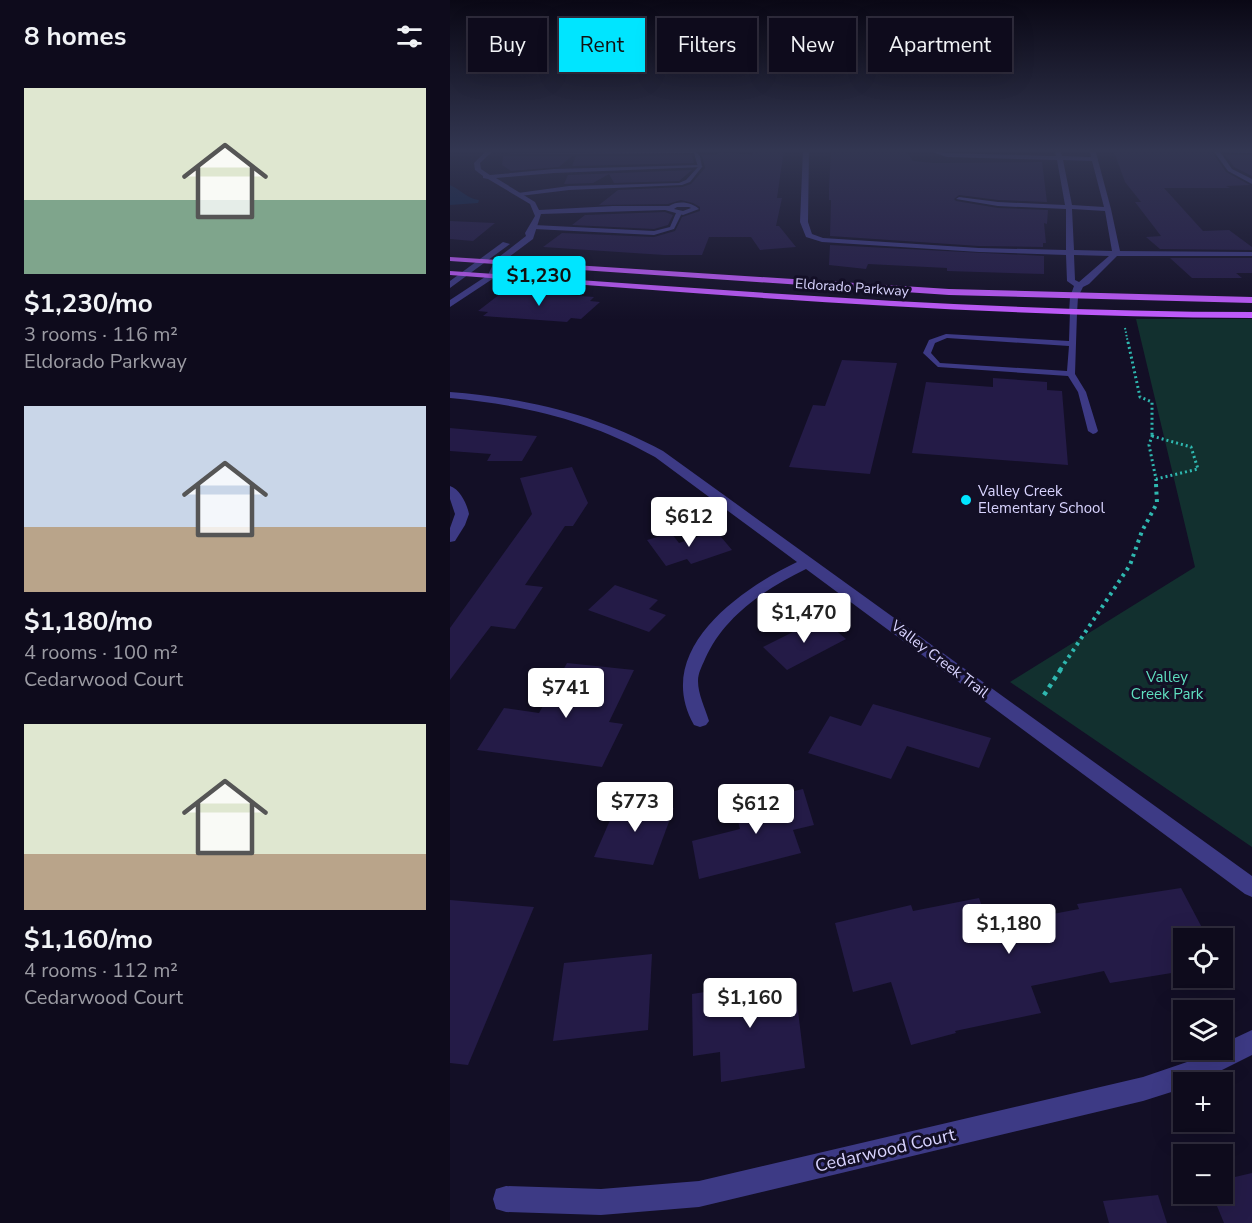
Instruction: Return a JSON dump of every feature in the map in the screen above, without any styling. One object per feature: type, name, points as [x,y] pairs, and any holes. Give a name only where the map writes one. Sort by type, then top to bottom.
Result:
[{"type":"main road","name":"Eldorado Parkway","points":[[450,259],[929,291],[1074,297],[1252,300]]},
{"type":"main road","name":"Eldorado Parkway","points":[[450,273],[944,307],[1073,313],[1252,315]]},
{"type":"street","points":[[450,304],[491,276],[498,262],[532,236],[538,212],[535,206]]},
{"type":"street","points":[[538,212],[677,206]]},
{"type":"street","points":[[668,208],[669,211],[679,213],[696,208],[687,206]]},
{"type":"street","points":[[804,206],[804,222],[809,235],[831,241],[1072,252],[1252,254]]},
{"type":"street","points":[[1056,206],[1108,208],[1116,253]]},
{"type":"street","points":[[1069,207],[1071,281],[1079,285]]},
{"type":"street","points":[[450,285],[520,235],[532,230]]},
{"type":"street","points":[[1073,313],[1074,297],[1079,285],[1086,282],[1116,253]]},
{"type":"street","name":"Valley Creek Trail","points":[[450,395],[538,406],[575,416],[620,432],[659,454],[1252,888]]},
{"type":"street","points":[[450,490],[463,508],[462,521],[450,538]]},
{"type":"street","points":[[700,721],[690,679],[707,639],[737,606],[773,579],[809,562]]},
{"type":"street","name":"Cedarwood Court","points":[[507,1199],[601,1202],[699,1194],[1143,1089],[1191,1073],[1252,1042]]},
{"type":"lane","points":[[532,230],[654,233],[672,228],[679,213]]},
{"type":"lane","points":[[1073,313],[1071,374],[1082,392],[1093,431]]},
{"type":"lane","points":[[1071,374],[938,365],[927,354],[932,342],[946,336],[1073,344]]},
{"type":"path","points":[[1044,695],[1130,565],[1142,531],[1157,503],[1156,479],[1149,445],[1152,436],[1152,402],[1140,397],[1124,320]]},
{"type":"path","points":[[1152,436],[1191,447],[1198,469],[1156,479]]},
{"type":"green space","name":"Valley Creek Park","points":[[1136,319],[1252,319],[1252,847],[1010,682],[1195,567]]},
{"type":"building","points":[[698,206],[780,206],[776,226],[779,226],[796,247],[760,250],[751,237],[709,237],[702,255],[664,255],[543,247],[562,233],[654,237],[675,231],[682,217],[700,211]]},
{"type":"building","points":[[831,206],[986,206],[1048,210],[1047,224],[1044,223],[1046,243],[1043,243],[1043,247],[979,246],[830,236]]},
{"type":"building","points":[[1138,206],[1180,206],[1203,231],[1229,230],[1252,247],[1252,250],[1160,249],[1146,237],[1161,236]]},
{"type":"building","points":[[665,212],[673,215],[668,225],[654,229],[572,225],[585,215]]},
{"type":"building","points":[[450,221],[495,223],[473,241],[450,239]]},
{"type":"building","points":[[830,245],[1044,256],[1044,274],[947,271],[947,268],[868,264],[866,269],[829,265]]},
{"type":"building","points":[[1170,258],[1252,258],[1252,273],[1236,273],[1242,278],[1192,278]]},
{"type":"building","points":[[514,291],[594,297],[590,301],[600,302],[581,319],[571,318],[567,322],[483,316],[488,312],[478,311],[500,294],[509,295]]},
{"type":"building","points":[[842,360],[897,363],[870,474],[789,467],[813,405],[825,406]]},
{"type":"building","points":[[993,378],[1047,382],[1047,390],[1062,391],[1068,465],[912,453],[926,382],[993,387]]},
{"type":"building","points":[[450,428],[537,436],[522,461],[487,461],[491,454],[450,451]]},
{"type":"building","points":[[572,467],[588,503],[573,526],[565,526],[525,585],[543,587],[515,629],[491,626],[450,680],[450,628],[532,514],[520,478]]},
{"type":"building","points":[[716,531],[732,550],[691,564],[687,559],[666,566],[647,540],[671,533],[679,543]]},
{"type":"building","points":[[615,585],[658,600],[649,609],[666,615],[649,632],[588,610]]},
{"type":"building","points":[[821,618],[846,639],[787,670],[763,647]]},
{"type":"building","points":[[567,663],[634,670],[609,722],[623,724],[602,767],[477,750],[504,708],[539,713]]},
{"type":"building","points":[[873,704],[991,738],[979,768],[907,746],[891,779],[808,753],[830,716],[861,726]]},
{"type":"building","points":[[803,789],[814,825],[793,830],[801,853],[699,879],[692,841],[740,829],[734,805]]},
{"type":"building","points":[[618,802],[674,808],[653,865],[594,857]]},
{"type":"building","points":[[1181,888],[1202,928],[1173,928],[1173,973],[1110,983],[1104,971],[1031,986],[1041,1013],[955,1031],[956,1033],[911,1045],[891,982],[853,992],[835,923],[911,905],[913,911],[979,898],[989,926],[1079,909],[1077,904]]},
{"type":"building","points":[[450,900],[534,907],[468,1065],[450,1063]]},
{"type":"building","points":[[652,954],[648,1030],[553,1041],[564,963]]},
{"type":"building","points":[[794,978],[805,1068],[721,1082],[720,1052],[693,1056],[692,994]]},
{"type":"building","points":[[1252,1173],[1252,1223],[1224,1223],[1216,1204],[1233,1204],[1233,1177]]},
{"type":"building","points":[[1158,1195],[1167,1223],[1109,1223],[1103,1201]]},
{"type":"place","name":"Valley Creek Elementary School","points":[[966,500]]}]
